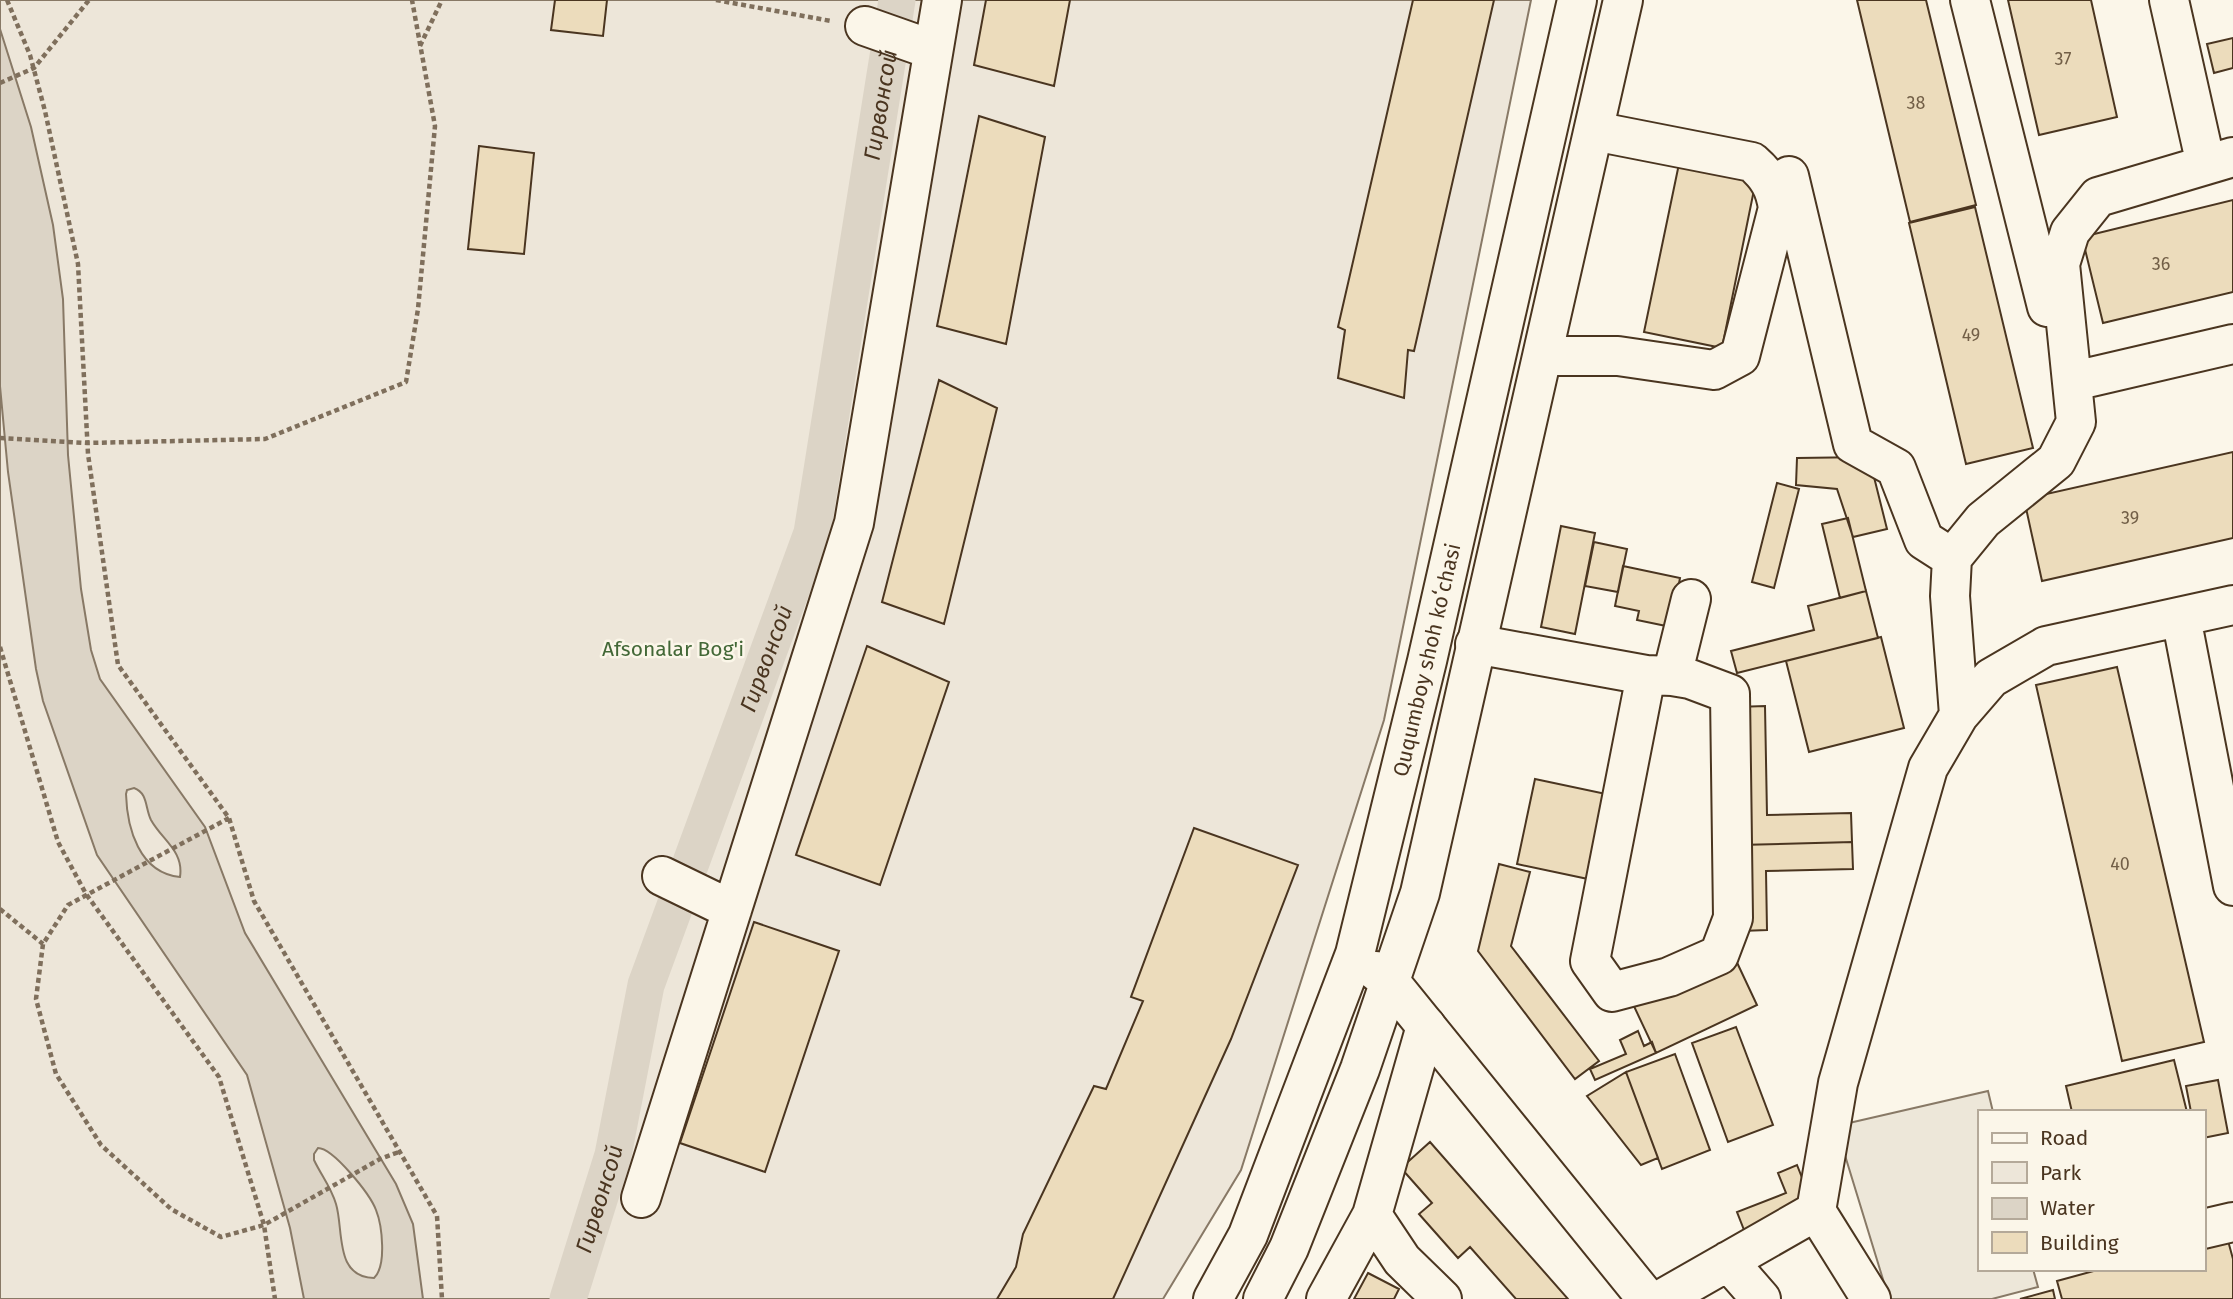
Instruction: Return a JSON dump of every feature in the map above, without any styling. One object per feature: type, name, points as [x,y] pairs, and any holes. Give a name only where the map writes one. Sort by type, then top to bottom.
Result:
[{"type":"main road","points":[[641,1198],[718,902],[854,523],[917,45],[942,0]]},
{"type":"main road","name":"Ququmboy shoh koʻchasi","points":[[1213,1299],[1248,1235],[1355,954],[1427,661],[1577,0]]},
{"type":"main road","name":"Ququmboy shoh koʻchasi","points":[[1263,1299],[1289,1248],[1391,983],[1420,893],[1623,0]]},
{"type":"main road","points":[[1970,0],[2076,422]]},
{"type":"main road","points":[[1959,715],[1950,596],[1952,558],[1983,520],[2056,461],[2076,422],[2074,381],[2060,264],[2070,232],[2098,197],[2219,161],[2169,0]]},
{"type":"main road","points":[[848,24],[917,45]]},
{"type":"main road","points":[[1594,131],[1752,162],[1780,161],[1790,179],[1853,444],[1896,468],[1924,540],[1952,558]]},
{"type":"main road","points":[[1543,356],[1618,356],[1714,370],[1740,356],[1778,208],[1776,192],[1767,176],[1752,162]]},
{"type":"main road","points":[[2074,381],[2233,344]]},
{"type":"main road","points":[[1475,644],[1659,676],[1690,679],[1730,694],[1733,918],[1719,955],[1669,977],[1612,992],[1590,961],[1659,676],[1691,599]]},
{"type":"main road","points":[[1871,1299],[1816,1211],[1838,1083],[1928,768],[1959,715],[1991,678],[2046,646],[2233,605]]},
{"type":"main road","points":[[2181,617],[2233,886]]},
{"type":"main road","points":[[662,876],[718,902]]},
{"type":"main road","points":[[1355,954],[1391,983],[1647,1299]]},
{"type":"main road","points":[[1326,1299],[1372,1215],[1426,1026]]},
{"type":"main road","points":[[1662,1299],[1816,1211]]},
{"type":"main road","points":[[1372,1215],[1402,1260],[1436,1297]]},
{"type":"main road","points":[[2205,1229],[2233,1222]]},
{"type":"main road","points":[[1728,1261],[1761,1299]]},
{"type":"path","points":[[7,0],[34,68],[78,264],[87,443],[118,665],[229,818],[254,901],[437,1216],[442,1299]]},
{"type":"path","points":[[0,83],[34,68],[89,0]]},
{"type":"path","points":[[0,438],[87,443],[265,439],[406,382],[418,309],[435,126],[412,0]]},
{"type":"path","points":[[420,47],[442,0]]},
{"type":"path","points":[[716,0],[848,24]]},
{"type":"path","points":[[0,647],[58,842],[86,894],[219,1077],[264,1225],[275,1299]]},
{"type":"path","points":[[229,818],[68,905],[43,944],[36,999],[56,1074],[101,1145],[171,1209],[221,1237],[264,1225],[380,1159],[399,1152]]},
{"type":"path","points":[[0,909],[43,944]]},
{"type":"green space","name":"Afsonalar Bog'i","points":[[0,0],[1531,0],[1384,720],[1241,1170],[1163,1299],[0,1299]]},
{"type":"shaded area","points":[[1988,1091],[1993,1110],[1978,1110],[1978,1271],[2034,1271],[2038,1287],[1992,1299],[1889,1299],[1836,1126]]},
{"type":"water","points":[[0,29],[31,127],[53,225],[63,299],[68,455],[81,589],[91,650],[100,679],[205,827],[245,933],[396,1184],[413,1224],[423,1299],[304,1299],[290,1228],[247,1075],[97,855],[43,701],[36,669],[8,472],[0,386]],"holes":[[[134,788],[142,793],[151,820],[179,860],[180,877],[166,874],[154,867],[138,847],[129,821],[126,794],[127,790]],[[318,1148],[333,1155],[350,1173],[376,1210],[382,1255],[374,1278],[361,1276],[352,1270],[347,1261],[336,1204],[314,1160]]]},
{"type":"building","points":[[555,0],[607,0],[603,36],[551,30]]},
{"type":"building","points":[[986,0],[1070,0],[1054,86],[974,65]]},
{"type":"building","points":[[1413,0],[1494,0],[1414,351],[1408,350],[1404,398],[1338,378],[1345,330],[1338,327]]},
{"type":"building","points":[[1857,0],[1926,0],[1976,205],[1910,222]]},
{"type":"building","points":[[2008,0],[2091,0],[2117,117],[2039,135]]},
{"type":"building","points":[[2233,38],[2233,68],[2214,73],[2207,44]]},
{"type":"building","points":[[979,116],[1045,137],[1006,344],[937,326]]},
{"type":"building","points":[[479,146],[534,153],[524,254],[468,249]]},
{"type":"building","points":[[1680,159],[1757,175],[1722,348],[1644,332]]},
{"type":"building","points":[[2233,200],[2233,292],[2103,323],[2082,237]]},
{"type":"building","points":[[1975,207],[2033,448],[1966,464],[1909,223]]},
{"type":"building","points":[[939,380],[997,408],[944,624],[882,602]]},
{"type":"building","points":[[2233,452],[2233,538],[2042,581],[2024,499]]},
{"type":"building","points":[[1869,457],[1887,529],[1853,537],[1837,489],[1796,485],[1797,458]]},
{"type":"building","points":[[1777,483],[1799,489],[1774,588],[1752,582]]},
{"type":"building","points":[[1848,518],[1866,591],[1840,598],[1822,524]]},
{"type":"building","points":[[1561,526],[1595,533],[1575,634],[1541,627]]},
{"type":"building","points":[[1594,542],[1627,549],[1618,592],[1585,586]]},
{"type":"building","points":[[1623,566],[1680,578],[1671,627],[1637,620],[1639,611],[1615,606]]},
{"type":"building","points":[[1866,591],[1878,638],[1737,673],[1731,651],[1814,630],[1808,606]]},
{"type":"building","points":[[1881,637],[1904,728],[1809,752],[1786,661]]},
{"type":"building","points":[[867,646],[949,682],[880,885],[796,855]]},
{"type":"building","points":[[2117,667],[2204,1042],[2122,1061],[2036,685]]},
{"type":"building","points":[[1765,706],[1767,815],[1851,813],[1852,842],[1739,845],[1736,707]]},
{"type":"building","points":[[1535,779],[1606,794],[1588,879],[1517,864]]},
{"type":"building","points":[[1194,828],[1298,865],[1231,1039],[1113,1299],[997,1299],[1016,1267],[1023,1234],[1094,1086],[1106,1089],[1143,1001],[1131,997]]},
{"type":"building","points":[[1852,842],[1853,869],[1766,871],[1767,930],[1741,931],[1739,845]]},
{"type":"building","points":[[1499,864],[1530,872],[1511,946],[1599,1061],[1575,1079],[1478,951]]},
{"type":"building","points":[[754,922],[839,951],[765,1172],[680,1143]]},
{"type":"building","points":[[1733,954],[1757,1005],[1656,1053],[1632,1002]]},
{"type":"building","points":[[1736,1027],[1773,1125],[1728,1142],[1692,1043]]},
{"type":"building","points":[[1638,1031],[1644,1046],[1652,1042],[1656,1053],[1595,1080],[1590,1069],[1626,1054],[1620,1040]]},
{"type":"building","points":[[1675,1054],[1710,1150],[1662,1169],[1626,1072]]},
{"type":"building","points":[[2174,1060],[2186,1110],[2072,1110],[2066,1086]]},
{"type":"building","points":[[1626,1072],[1658,1158],[1641,1165],[1587,1096]]},
{"type":"building","points":[[2218,1080],[2228,1133],[2205,1138],[2205,1110],[2191,1110],[2186,1086]]},
{"type":"building","points":[[1430,1142],[1568,1299],[1516,1299],[1470,1247],[1458,1258],[1419,1214],[1432,1203],[1401,1168]]},
{"type":"building","points":[[1797,1165],[1814,1208],[1746,1235],[1737,1212],[1786,1193],[1778,1173]]},
{"type":"building","points":[[2227,1237],[2233,1259],[2233,1299],[2062,1299],[2057,1281],[2094,1271],[2205,1271],[2205,1242]]},
{"type":"building","points":[[1368,1273],[1399,1289],[1394,1299],[1354,1299]]},
{"type":"building","points":[[2053,1290],[2055,1299],[2020,1299]]},
{"type":"waterway","name":"Гирвонсой","points":[[568,1299],[613,1155],[646,985],[812,533],[897,0]]}]
